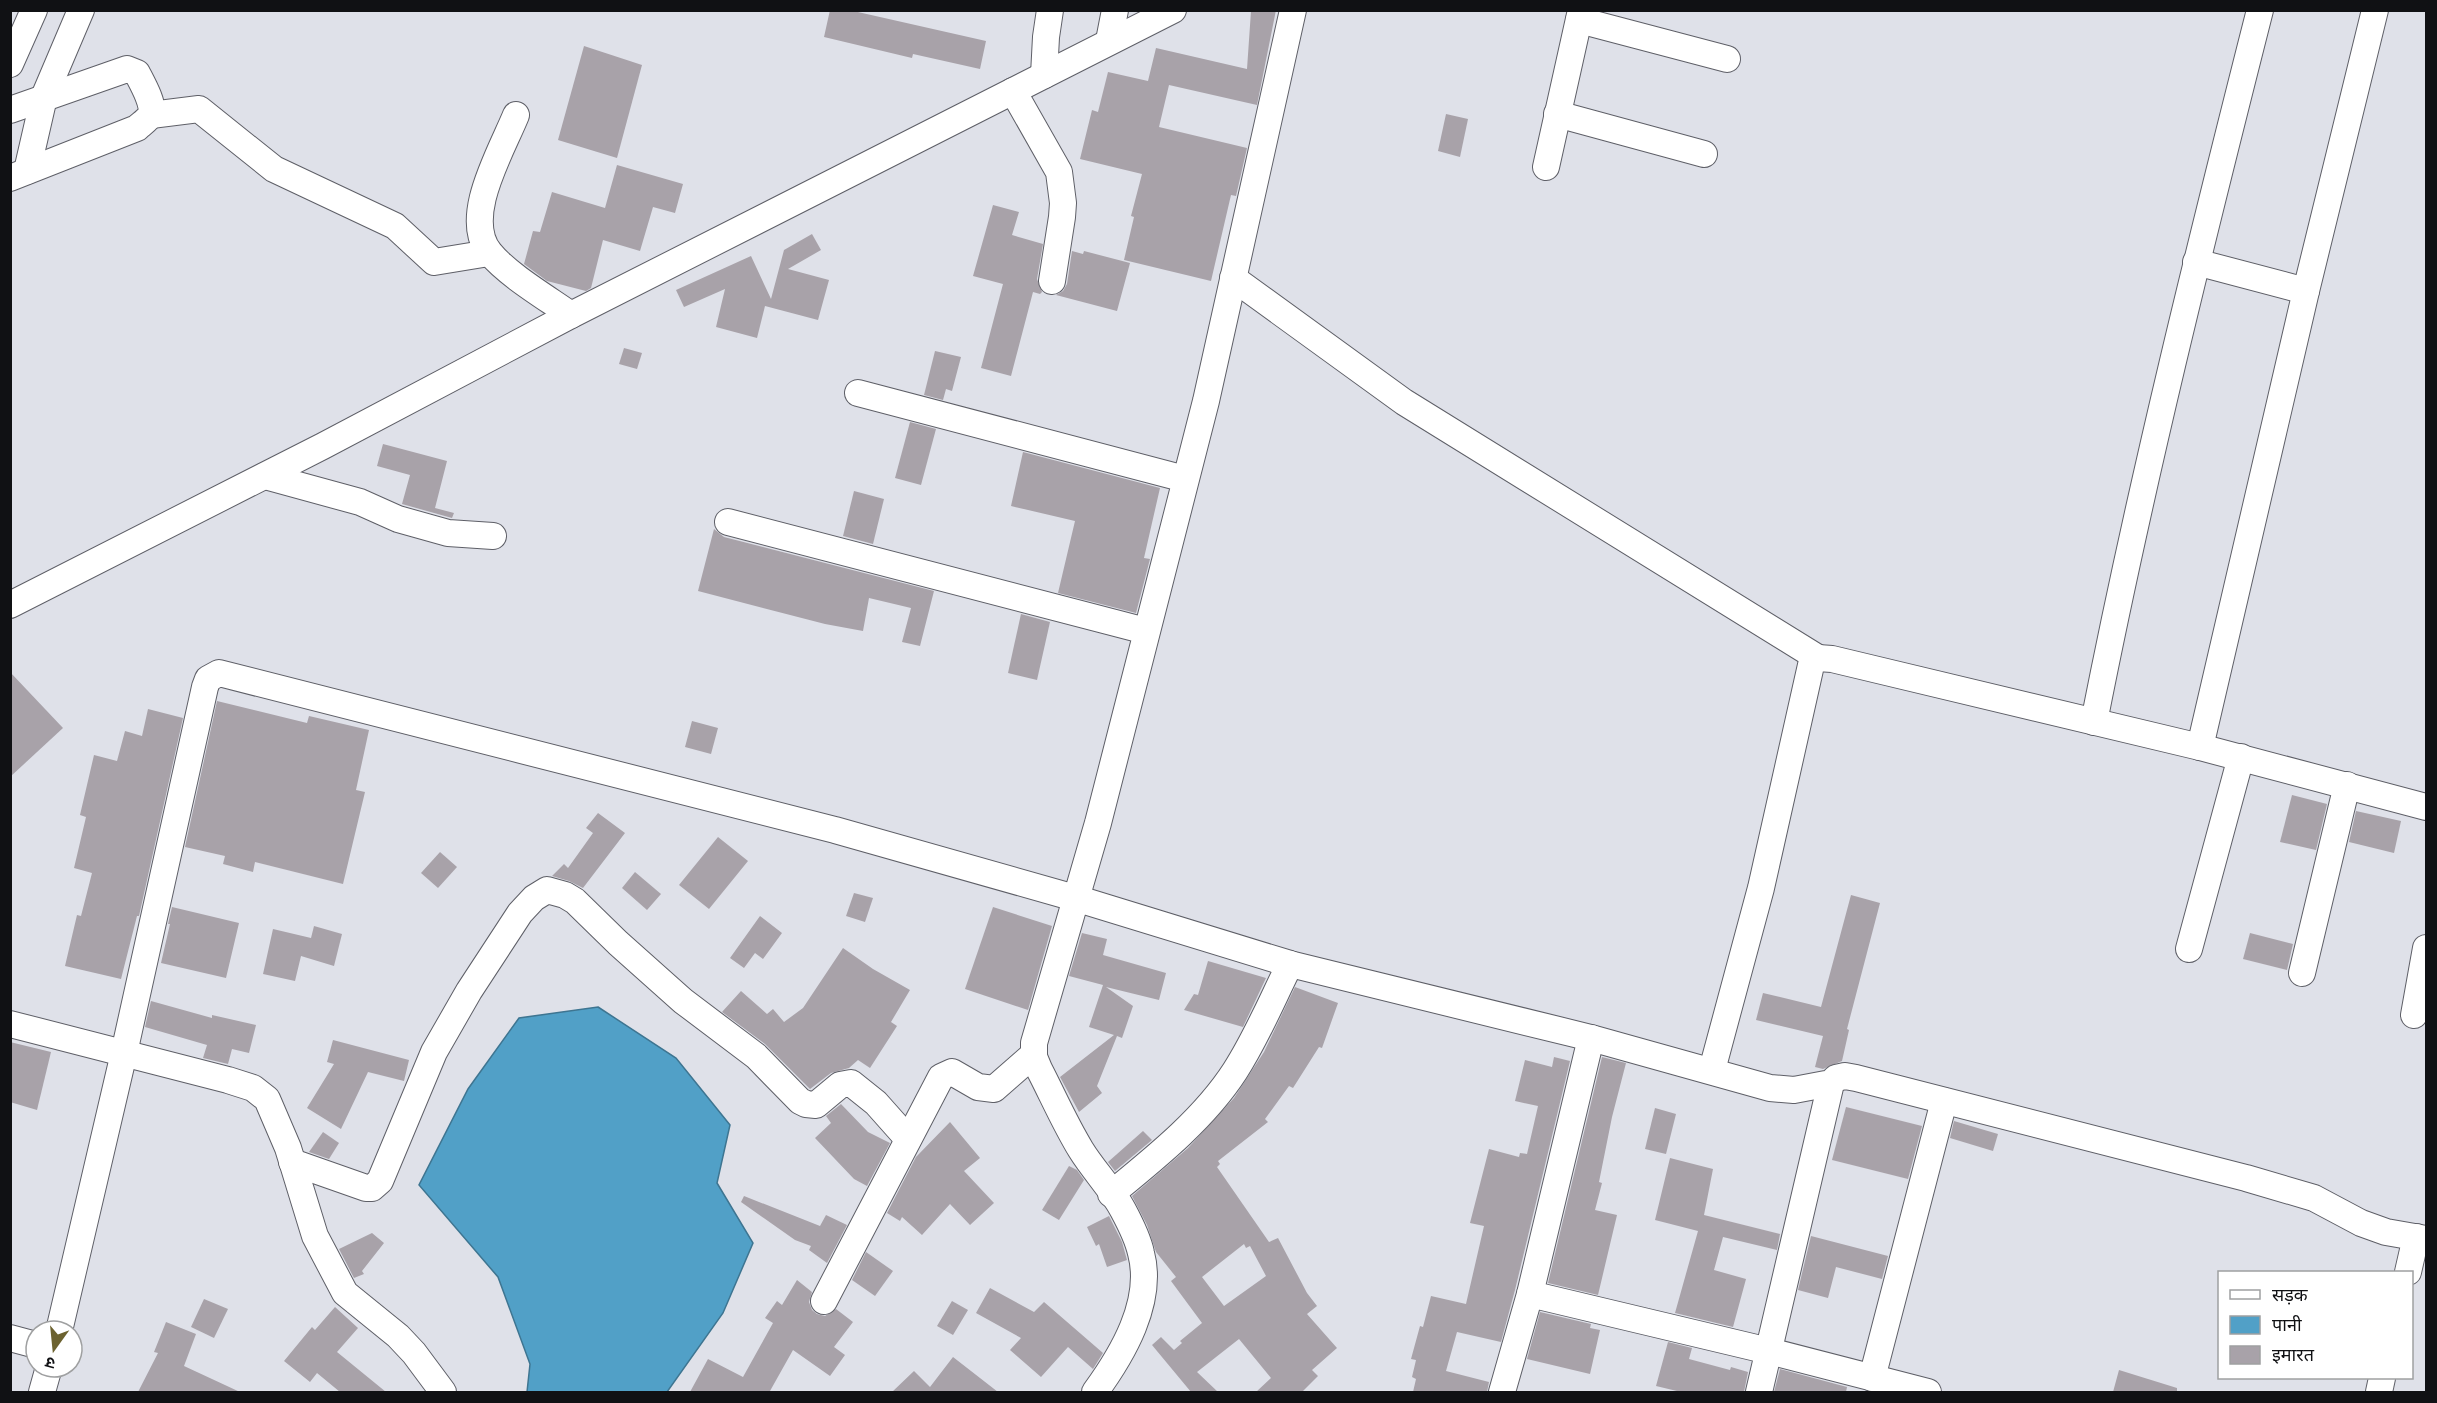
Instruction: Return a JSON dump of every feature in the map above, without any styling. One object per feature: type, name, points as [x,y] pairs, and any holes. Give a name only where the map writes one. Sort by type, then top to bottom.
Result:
[{"type":"street","points":[[10,64],[34,10]]},
{"type":"street","points":[[19,175],[44,97],[81,10]]},
{"type":"street","points":[[1044,75],[1050,10]]},
{"type":"street","points":[[1109,41],[1115,10]]},
{"type":"street","points":[[10,605],[265,476],[571,315],[1173,10]]},
{"type":"street","points":[[1095,1392],[1126,1345],[1138,1311],[1142,1289],[1141,1252],[1123,1209],[1081,1149],[1039,1069],[1034,1054],[1037,1028],[1098,823],[1206,401],[1293,10]]},
{"type":"street","points":[[2094,722],[2128,552],[2196,262],[2260,10]]},
{"type":"street","points":[[2200,747],[2306,291],[2375,10]]},
{"type":"street","points":[[1546,166],[1580,15],[1727,59]]},
{"type":"street","points":[[10,110],[127,69],[137,73],[145,87],[152,109],[151,115]]},
{"type":"street","points":[[1013,91],[1059,172],[1062,217],[1052,281]]},
{"type":"street","points":[[19,175],[137,128],[151,115],[200,109],[274,169],[395,226],[434,262],[489,253]]},
{"type":"street","points":[[1557,114],[1704,154]]},
{"type":"street","points":[[516,115],[479,210],[479,232],[489,253],[501,264],[571,315]]},
{"type":"street","points":[[2196,262],[2306,291]]},
{"type":"street","points":[[1233,278],[1404,402],[1818,658],[1832,659],[2241,757],[2427,807]]},
{"type":"street","points":[[858,393],[1185,479]]},
{"type":"street","points":[[265,476],[360,502],[398,519],[448,533],[493,537]]},
{"type":"street","points":[[728,522],[1146,631]]},
{"type":"street","points":[[1712,1070],[1761,888],[1811,664],[1818,658]]},
{"type":"street","points":[[61,1319],[124,1053],[205,687],[208,679],[219,673],[835,830],[1075,898],[1290,964],[1591,1038],[1757,1084],[1784,1090],[1831,1083]]},
{"type":"street","points":[[2189,949],[2241,757]]},
{"type":"street","points":[[2302,974],[2347,784]]},
{"type":"street","points":[[291,1162],[366,1188],[372,1188],[380,1181],[434,1052],[469,991],[520,913],[534,897],[547,890],[565,895],[575,901],[683,1001],[756,1056],[801,1101],[816,1105],[840,1085],[851,1083],[876,1103],[908,1139]]},
{"type":"street","points":[[2414,1015],[2427,948]]},
{"type":"street","points":[[1111,1194],[1167,1147],[1221,1090],[1235,1072],[1256,1034],[1290,964]]},
{"type":"street","points":[[10,1024],[228,1080],[253,1088],[267,1099],[288,1148],[315,1236],[338,1283],[353,1301],[390,1329],[414,1353],[443,1392]]},
{"type":"street","points":[[1502,1392],[1530,1294],[1591,1038]]},
{"type":"street","points":[[824,1302],[933,1089],[946,1074],[952,1072],[978,1087],[994,1089],[1034,1054]]},
{"type":"street","points":[[1759,1392],[1831,1083],[1836,1078],[1856,1078],[2162,1155],[2322,1201],[2361,1223],[2386,1232],[2422,1238],[2408,1271]]},
{"type":"street","points":[[1872,1378],[1944,1101]]},
{"type":"street","points":[[1530,1294],[1928,1392]]},
{"type":"water","points":[[598,1007],[676,1058],[730,1125],[717,1183],[753,1243],[723,1313],[667,1392],[527,1392],[530,1364],[498,1277],[419,1185],[468,1089],[519,1018]]},
{"type":"building","points":[[830,10],[849,10],[986,41],[980,69],[913,54],[912,58],[824,37]]},
{"type":"building","points":[[1276,10],[1257,105],[1169,85],[1159,127],[1247,148],[1236,196],[1231,195],[1211,281],[1124,260],[1134,217],[1131,216],[1142,174],[1080,159],[1092,110],[1098,112],[1108,72],[1148,81],[1156,48],[1247,69],[1251,11]]},
{"type":"building","points":[[584,46],[642,65],[617,158],[558,140]]},
{"type":"building","points":[[1446,114],[1468,119],[1460,157],[1438,151]]},
{"type":"building","points":[[617,165],[683,184],[675,213],[653,207],[640,251],[603,240],[591,288],[586,291],[547,281],[524,264],[533,231],[540,232],[552,192],[605,208]]},
{"type":"building","points":[[993,205],[1019,212],[1012,235],[1043,244],[1037,279],[1042,292],[1040,294],[1033,292],[1011,376],[981,368],[1003,284],[973,276]]},
{"type":"building","points":[[812,234],[821,250],[788,269],[829,280],[818,320],[765,306],[757,338],[716,327],[725,289],[684,307],[676,290],[751,256],[771,299],[784,250]]},
{"type":"building","points":[[1072,251],[1083,254],[1084,251],[1130,263],[1117,311],[1056,295],[1063,291],[1067,284]]},
{"type":"building","points":[[624,348],[642,353],[637,369],[619,364]]},
{"type":"building","points":[[935,351],[961,357],[952,391],[946,389],[943,400],[924,395]]},
{"type":"building","points":[[910,422],[936,429],[921,485],[895,478]]},
{"type":"building","points":[[383,444],[447,461],[435,508],[454,513],[452,518],[402,504],[410,475],[377,466]]},
{"type":"building","points":[[1023,452],[1160,488],[1144,558],[1150,559],[1136,613],[1058,593],[1075,521],[1011,506]]},
{"type":"building","points":[[854,491],[884,499],[873,544],[843,536]]},
{"type":"building","points":[[714,529],[724,537],[934,591],[920,646],[902,642],[911,608],[869,598],[863,631],[825,624],[698,591]]},
{"type":"building","points":[[1021,614],[1050,622],[1037,680],[1008,673]]},
{"type":"building","points":[[10,672],[63,728],[10,777]]},
{"type":"building","points":[[217,701],[307,723],[309,716],[369,730],[356,790],[365,792],[343,884],[255,862],[253,872],[223,864],[225,856],[185,847]]},
{"type":"building","points":[[148,709],[183,718],[139,916],[137,916],[121,979],[65,966],[77,915],[81,916],[92,873],[74,868],[86,817],[80,815],[94,755],[117,761],[125,731],[142,736]]},
{"type":"building","points":[[692,721],[718,728],[711,754],[685,747]]},
{"type":"building","points":[[2292,795],[2327,804],[2316,850],[2280,842]]},
{"type":"building","points":[[2356,811],[2401,821],[2394,853],[2349,842]]},
{"type":"building","points":[[598,813],[625,833],[583,888],[552,876],[564,864],[568,868],[593,833],[586,828]]},
{"type":"building","points":[[718,837],[748,861],[709,909],[679,885]]},
{"type":"building","points":[[440,852],[457,867],[438,888],[421,873]]},
{"type":"building","points":[[635,872],[661,894],[647,910],[622,888]]},
{"type":"building","points":[[854,893],[873,898],[865,922],[846,916]]},
{"type":"building","points":[[1851,895],[1880,903],[1847,1029],[1849,1030],[1842,1061],[1823,1069],[1815,1067],[1823,1036],[1756,1020],[1763,993],[1821,1007]]},
{"type":"building","points":[[172,907],[239,923],[226,978],[161,963]]},
{"type":"building","points":[[993,907],[1052,926],[1028,1010],[965,989]]},
{"type":"building","points":[[760,916],[782,933],[763,959],[755,953],[744,968],[730,958]]},
{"type":"building","points":[[314,926],[342,934],[334,966],[301,956],[295,981],[263,974],[273,929],[311,938]]},
{"type":"building","points":[[1082,933],[1107,939],[1103,955],[1166,973],[1159,1000],[1106,987],[1133,1006],[1122,1038],[1117,1036],[1097,1086],[1102,1093],[1079,1112],[1060,1077],[1114,1035],[1089,1027],[1103,985],[1069,976]]},
{"type":"building","points":[[2250,933],[2293,944],[2287,970],[2243,959]]},
{"type":"building","points":[[843,948],[873,969],[910,990],[891,1022],[897,1026],[870,1068],[858,1060],[849,1068],[831,1073],[810,1089],[765,1044],[722,1012],[741,991],[767,1014],[773,1009],[784,1022],[803,1008]]},
{"type":"building","points":[[1208,961],[1266,978],[1243,1027],[1184,1010],[1194,994],[1198,995]]},
{"type":"building","points":[[1295,987],[1338,1003],[1322,1048],[1319,1047],[1293,1088],[1289,1086],[1265,1119],[1268,1122],[1218,1161],[1220,1164],[1217,1167],[1269,1242],[1278,1238],[1307,1293],[1317,1306],[1307,1314],[1337,1348],[1312,1370],[1318,1376],[1302,1392],[1256,1392],[1271,1378],[1239,1339],[1197,1372],[1218,1392],[1191,1392],[1152,1345],[1161,1337],[1174,1350],[1182,1343],[1180,1341],[1202,1323],[1171,1281],[1176,1277],[1156,1252],[1147,1225],[1132,1196],[1188,1148],[1234,1098],[1264,1052]],"holes":[[[1244,1244],[1246,1248],[1250,1246],[1266,1276],[1224,1306],[1202,1277]]]},
{"type":"building","points":[[151,1001],[212,1018],[212,1015],[256,1025],[249,1053],[232,1049],[228,1064],[203,1058],[207,1045],[145,1027]]},
{"type":"building","points":[[333,1040],[409,1060],[404,1081],[368,1072],[341,1129],[307,1108],[334,1064],[327,1062]]},
{"type":"building","points":[[10,1042],[51,1052],[37,1110],[10,1102]]},
{"type":"building","points":[[1554,1057],[1570,1061],[1501,1342],[1457,1332],[1446,1371],[1489,1382],[1487,1392],[1413,1392],[1416,1379],[1412,1377],[1416,1360],[1411,1359],[1431,1296],[1466,1304],[1484,1226],[1470,1223],[1489,1149],[1519,1157],[1520,1153],[1527,1154],[1538,1106],[1515,1101],[1525,1060],[1552,1067]]},
{"type":"building","points":[[1602,1057],[1626,1063],[1612,1117],[1599,1182],[1602,1183],[1595,1210],[1617,1215],[1598,1295],[1548,1283]]},
{"type":"building","points":[[841,1104],[868,1132],[890,1143],[867,1186],[854,1179],[815,1138],[831,1123],[826,1116]]},
{"type":"building","points":[[1846,1107],[1922,1126],[1908,1179],[1832,1160]]},
{"type":"building","points":[[1655,1108],[1676,1114],[1666,1154],[1645,1149]]},
{"type":"building","points":[[1954,1121],[1998,1134],[1993,1151],[1950,1138]]},
{"type":"building","points":[[950,1122],[980,1158],[964,1171],[994,1203],[970,1225],[950,1204],[922,1235],[902,1217],[900,1221],[887,1213],[916,1157]]},
{"type":"building","points":[[1143,1131],[1152,1140],[1115,1171],[1108,1162]]},
{"type":"building","points":[[323,1132],[339,1143],[329,1159],[309,1152]]},
{"type":"building","points":[[1670,1158],[1713,1169],[1704,1215],[1780,1234],[1777,1250],[1723,1237],[1714,1270],[1746,1279],[1733,1327],[1675,1313],[1698,1231],[1655,1220]]},
{"type":"building","points":[[1069,1166],[1077,1170],[1084,1180],[1059,1220],[1042,1210]]},
{"type":"building","points":[[744,1196],[820,1226],[826,1215],[847,1225],[827,1263],[809,1250],[811,1246],[795,1240],[741,1202]]},
{"type":"building","points":[[1109,1216],[1122,1242],[1127,1260],[1107,1267],[1099,1244],[1096,1246],[1087,1227]]},
{"type":"building","points":[[372,1233],[384,1243],[362,1271],[364,1274],[354,1278],[339,1249]]},
{"type":"building","points":[[1811,1236],[1888,1256],[1882,1279],[1836,1267],[1828,1298],[1798,1290]]},
{"type":"building","points":[[866,1252],[893,1271],[875,1296],[852,1280]]},
{"type":"building","points":[[797,1280],[812,1292],[809,1302],[812,1310],[817,1314],[825,1316],[836,1309],[853,1322],[834,1347],[845,1355],[830,1376],[793,1350],[770,1391],[773,1392],[690,1392],[708,1359],[743,1377],[773,1323],[765,1318],[777,1301],[782,1305]]},
{"type":"building","points":[[990,1288],[1034,1312],[1044,1302],[1103,1353],[1093,1369],[1068,1347],[1041,1377],[1010,1350],[1021,1338],[976,1313]]},
{"type":"building","points":[[204,1299],[228,1309],[214,1338],[191,1327]]},
{"type":"building","points":[[952,1301],[968,1310],[953,1335],[937,1326]]},
{"type":"building","points":[[335,1307],[358,1328],[337,1352],[386,1392],[340,1392],[317,1373],[310,1382],[284,1361],[312,1327],[315,1330]]},
{"type":"building","points":[[1540,1312],[1591,1324],[1590,1328],[1600,1330],[1590,1374],[1527,1359]]},
{"type":"building","points":[[166,1322],[196,1334],[184,1366],[240,1392],[138,1392],[158,1353],[154,1352]]},
{"type":"building","points":[[1668,1342],[1692,1348],[1689,1359],[1730,1370],[1731,1367],[1748,1372],[1744,1392],[1681,1392],[1656,1386]]},
{"type":"building","points":[[953,1357],[998,1392],[892,1392],[914,1371],[930,1387]]},
{"type":"building","points":[[1780,1369],[1847,1387],[1846,1392],[1774,1392]]},
{"type":"building","points":[[2119,1370],[2177,1388],[2177,1392],[2113,1392]]}]
